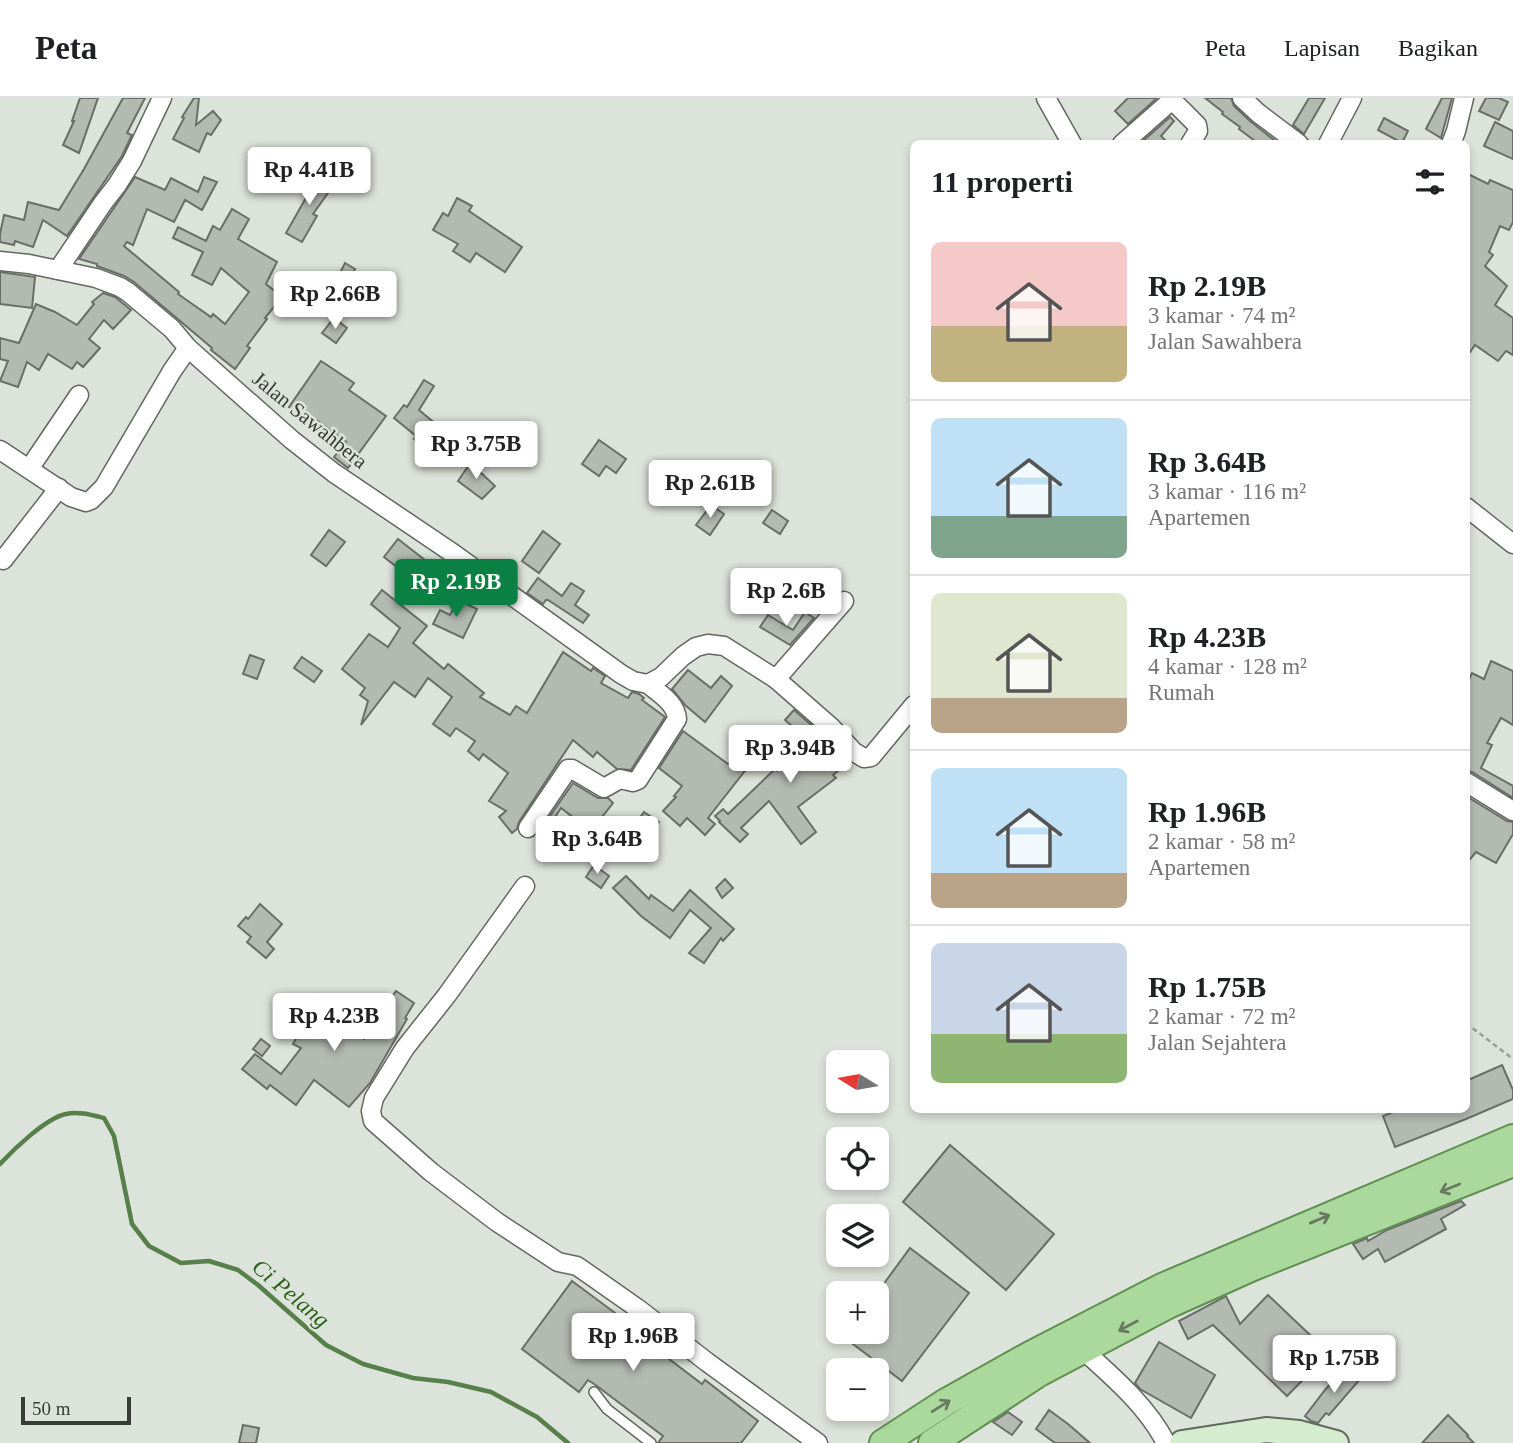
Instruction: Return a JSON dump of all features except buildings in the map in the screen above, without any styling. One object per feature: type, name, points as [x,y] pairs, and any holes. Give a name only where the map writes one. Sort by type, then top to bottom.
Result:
[{"type":"main road","points":[[883,1443],[946,1402],[1030,1355],[1513,1138]]},
{"type":"main road","points":[[932,1443],[1039,1373],[1083,1350],[1165,1296],[1253,1267],[1513,1163]]},
{"type":"street","points":[[58,270],[117,185],[162,98]]},
{"type":"street","points":[[1046,98],[1070,140]]},
{"type":"street","points":[[1242,98],[1294,140]]},
{"type":"street","points":[[1330,140],[1352,98]]},
{"type":"street","points":[[1453,140],[1464,98]]},
{"type":"street","points":[[1127,140],[1173,99],[1198,125],[1192,140]]},
{"type":"street","name":"Jalan Sawahbera","points":[[0,261],[29,264],[96,278],[128,292],[292,440],[334,472],[621,674],[633,681],[648,684],[676,709],[677,719],[638,780],[633,782],[620,779],[604,788],[572,768],[568,769],[528,828]]},
{"type":"street","points":[[0,450],[71,497],[86,502],[103,487],[188,348]]},
{"type":"street","points":[[29,469],[79,395]]},
{"type":"street","points":[[2,560],[59,488]]},
{"type":"street","points":[[1470,510],[1513,544]]},
{"type":"street","points":[[776,679],[844,601]]},
{"type":"street","points":[[648,684],[661,677],[696,647],[708,644],[724,646],[776,679],[832,728],[854,752],[864,758],[871,757],[910,710]]},
{"type":"street","points":[[1470,784],[1513,811]]},
{"type":"street","points":[[525,886],[447,995],[405,1048],[374,1098],[371,1111],[373,1121],[431,1172],[497,1222],[558,1262],[577,1266],[818,1443]]},
{"type":"street","points":[[1083,1350],[1127,1391],[1159,1430],[1166,1443]]},
{"type":"street","points":[[1182,1443],[1266,1430],[1299,1433],[1336,1443]]},
{"type":"lane","points":[[594,1392],[607,1409],[651,1443]]},
{"type":"path","points":[[1470,1026],[1513,1059]]},
{"type":"waterway","name":"Ci Pelang","points":[[0,1164],[31,1135],[58,1117],[75,1113],[104,1118],[114,1136],[132,1224],[149,1246],[181,1263],[209,1261],[238,1270],[326,1345],[363,1364],[413,1378],[448,1382],[491,1392],[537,1417],[568,1443]]}]
